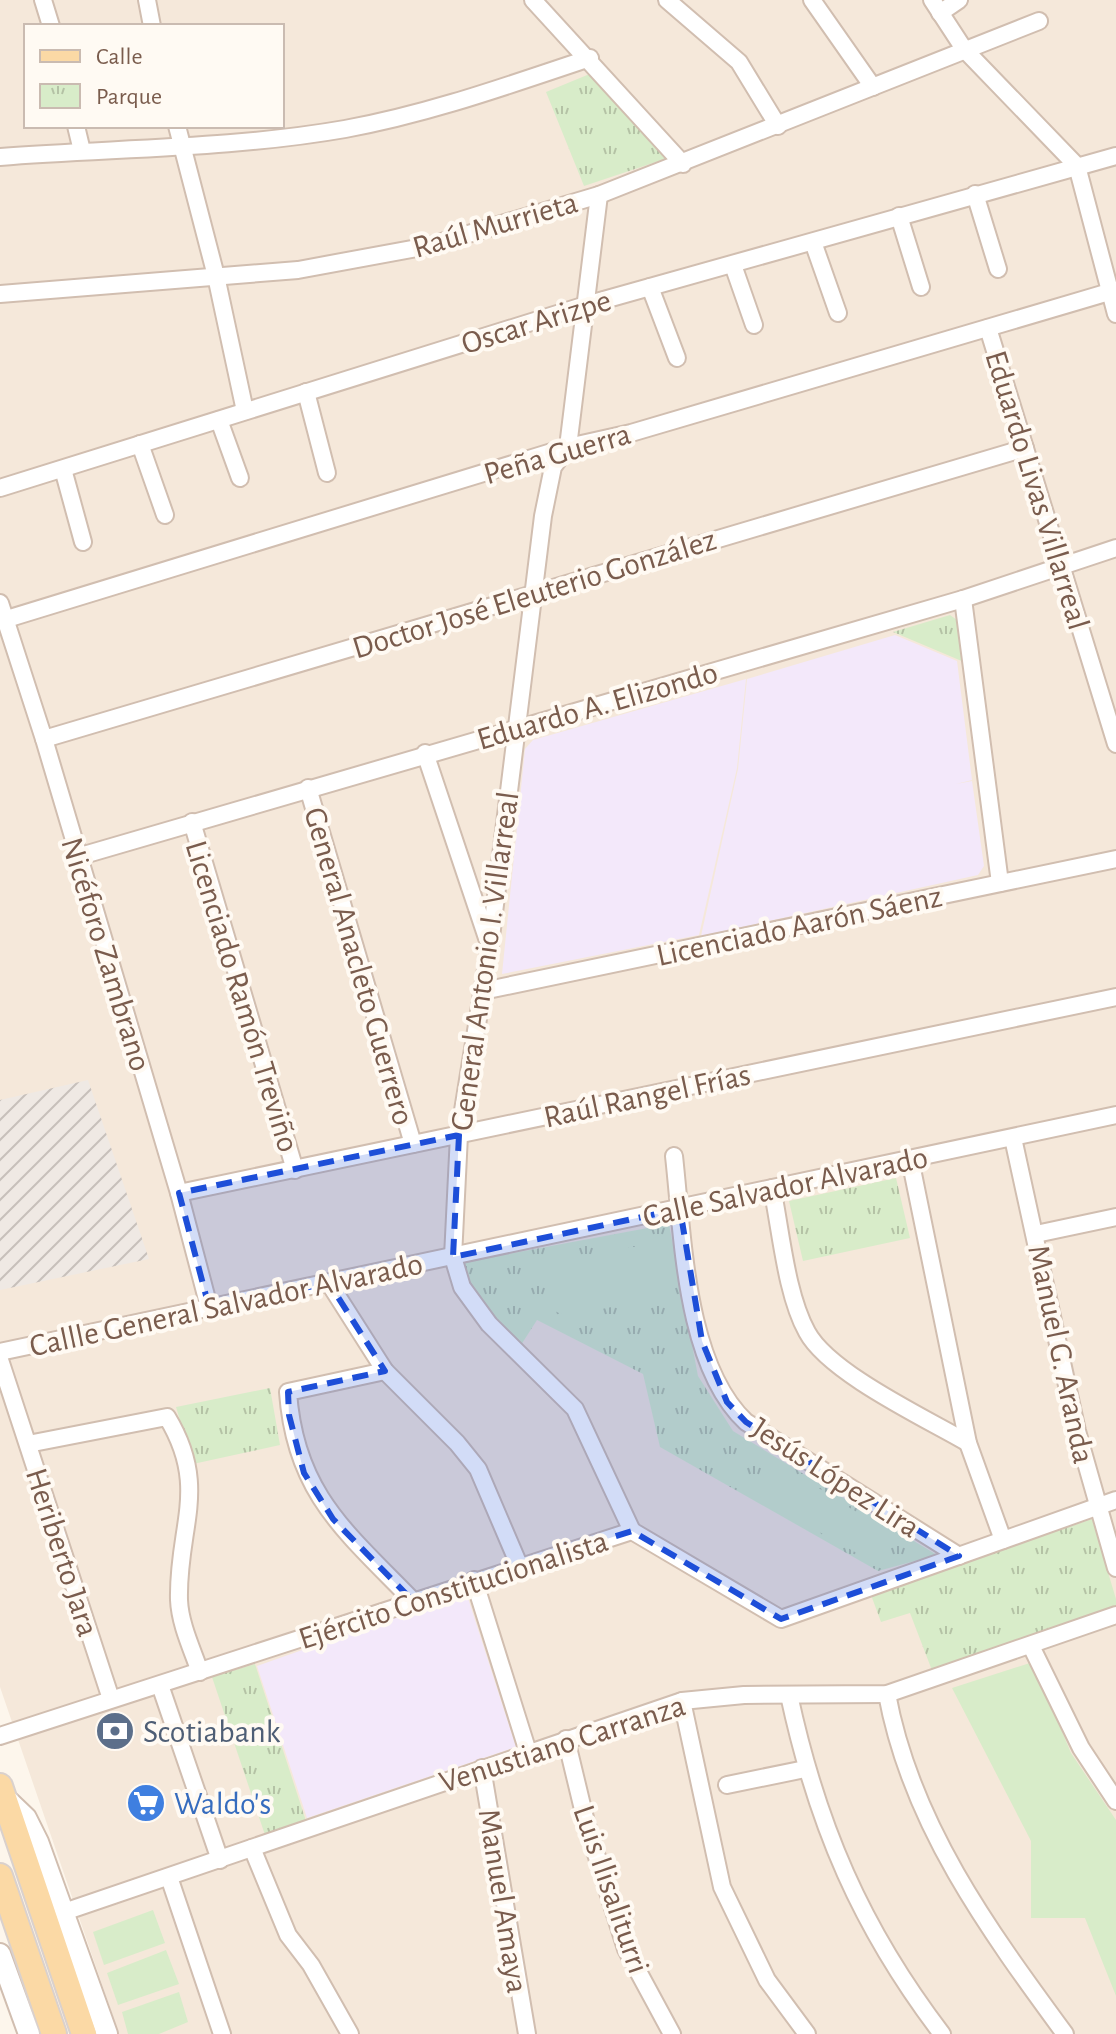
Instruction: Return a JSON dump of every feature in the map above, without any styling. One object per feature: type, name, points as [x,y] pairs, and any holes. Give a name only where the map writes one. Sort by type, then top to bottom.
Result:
[{"type":"main road","points":[[2,1791],[84,2034]]},
{"type":"main road","points":[[0,1876],[54,2034]]},
{"type":"street","points":[[43,0],[50,24]]},
{"type":"street","points":[[147,0],[152,24]]},
{"type":"street","points":[[533,0],[590,58],[683,164]]},
{"type":"street","points":[[667,0],[739,62],[778,126]]},
{"type":"street","points":[[812,0],[873,87]]},
{"type":"street","points":[[959,0],[936,6],[964,49],[1077,166],[1113,291],[1116,314]]},
{"type":"street","name":"Raúl Murrieta","points":[[0,294],[298,270],[428,246],[599,195],[1039,21]]},
{"type":"street","points":[[0,157],[248,142],[387,120],[590,58]]},
{"type":"street","points":[[76,128],[82,151]]},
{"type":"street","points":[[178,128],[216,276],[245,411]]},
{"type":"street","name":"Oscar Arizpe","points":[[0,488],[586,305],[1116,156]]},
{"type":"street","points":[[975,194],[998,269]]},
{"type":"street","name":"General Antonio I. Villarreal","points":[[453,1257],[459,1135],[490,945],[533,593],[550,476],[558,458],[568,447],[599,195]]},
{"type":"street","points":[[899,216],[921,287]]},
{"type":"street","points":[[813,242],[838,313]]},
{"type":"street","points":[[733,265],[754,325]]},
{"type":"street","points":[[650,287],[677,358]]},
{"type":"street","name":"Peña Guerra","points":[[2,614],[1113,291]]},
{"type":"street","name":"Eduardo Livas Villarreal","points":[[988,328],[1116,744]]},
{"type":"street","points":[[306,392],[327,473]]},
{"type":"street","points":[[219,420],[240,478]]},
{"type":"street","points":[[140,444],[165,515]]},
{"type":"street","name":"Doctor José Eleuterio González","points":[[44,739],[1025,448]]},
{"type":"street","points":[[63,469],[83,542]]},
{"type":"street","name":"Eduardo A. Elizondo","points":[[77,857],[425,753],[963,599],[1116,548]]},
{"type":"street","points":[[963,599],[1000,883]]},
{"type":"street","name":"Nicéforo Zambrano","points":[[2,614],[44,739],[179,1193],[209,1307]]},
{"type":"street","points":[[425,753],[490,945]]},
{"type":"street","name":"General Anacleto Guerrero","points":[[308,788],[413,1144]]},
{"type":"street","name":"Licenciado Ramón Treviño","points":[[192,822],[295,1170]]},
{"type":"street","name":"Licenciado Aarón Sáenz","points":[[483,991],[1116,859]]},
{"type":"street","name":"Raúl Rangel Frías","points":[[179,1193],[1116,997]]},
{"type":"street","name":"Calle Salvador Alvarado","points":[[453,1257],[1116,1115]]},
{"type":"street","name":"Manuel G. Aranda","points":[[1013,1138],[1096,1507],[1116,1568]]},
{"type":"street","name":"Jesús López Lira","points":[[674,1156],[702,1341],[710,1369],[727,1402],[746,1422],[959,1556]]},
{"type":"street","points":[[910,1159],[968,1443],[1003,1540]]},
{"type":"street","points":[[772,1188],[798,1310],[816,1346],[843,1369],[968,1443]]},
{"type":"street","points":[[1036,1234],[1116,1217]]},
{"type":"street","points":[[453,1257],[462,1287],[489,1324],[575,1409],[632,1531]]},
{"type":"street","name":"Callle General Salvador Alvarado","points":[[0,1352],[453,1257]]},
{"type":"street","points":[[329,1283],[385,1371],[471,1458],[487,1486],[519,1565]]},
{"type":"street","name":"Heriberto Jara","points":[[0,1360],[111,1699]]},
{"type":"street","points":[[385,1371],[288,1392],[289,1415],[304,1473],[333,1519],[412,1600]]},
{"type":"street","points":[[28,1444],[167,1417],[189,1464],[189,1513],[179,1596],[185,1628],[200,1672]]},
{"type":"street","name":"Ejército Constitucionalista","points":[[0,1736],[519,1565],[632,1531],[781,1619],[1116,1500]]},
{"type":"street","points":[[474,1580],[528,1752]]},
{"type":"street","name":"Venustiano Carranza","points":[[64,1912],[682,1701],[887,1694],[1116,1615]]},
{"type":"street","points":[[1031,1646],[1081,1748],[1116,1801]]},
{"type":"street","points":[[160,1685],[220,1860]]},
{"type":"street","points":[[887,1694],[909,1776],[957,1878],[995,1938],[1065,2034]]},
{"type":"street","points":[[789,1695],[805,1769],[834,1854],[861,1910],[910,1993],[942,2034]]},
{"type":"street","points":[[682,1701],[722,1887],[767,1980],[807,2034]]},
{"type":"street","name":"Luis Ilisaliturri","points":[[566,1739],[590,1836],[626,1949],[672,2034]]},
{"type":"street","name":"Manuel Amaya","points":[[482,1768],[527,2034]]},
{"type":"street","points":[[727,1785],[805,1769]]},
{"type":"street","points":[[2,1791],[26,1818],[64,1912],[107,2034]]},
{"type":"street","points":[[252,1848],[288,1935],[311,1965],[350,2034]]},
{"type":"street","points":[[169,1877],[222,2034]]},
{"type":"street","points":[[0,1954],[29,2034]]},
{"type":"highlighted area","points":[[459,1135],[453,1257],[680,1209],[702,1341],[727,1402],[746,1422],[959,1556],[781,1619],[632,1531],[412,1600],[333,1519],[304,1473],[289,1415],[288,1392],[385,1371],[329,1283],[209,1307],[179,1193]]},
{"type":"shaded area","points":[[0,0],[1116,0],[1116,2034],[119,2034],[0,1687]]},
{"type":"shaded area","points":[[895,635],[957,661],[972,780],[956,784],[972,781],[984,866],[978,875],[701,936],[738,769],[747,679]]},
{"type":"shaded area","points":[[746,679],[737,768],[699,935],[502,974],[525,749],[533,740]]},
{"type":"shaded area","points":[[88,1080],[149,1259],[0,1290],[0,1100]]},
{"type":"shaded area","points":[[466,1592],[516,1747],[307,1818],[257,1666]]},
{"type":"green space","points":[[592,73],[671,157],[584,186],[546,92]]},
{"type":"green space","points":[[950,615],[957,620],[964,662],[893,632]]},
{"type":"green space","points":[[896,1178],[910,1238],[803,1261],[789,1201]]},
{"type":"green space","points":[[669,1224],[698,1376],[733,1431],[937,1555],[878,1571],[660,1447],[643,1374],[537,1320],[521,1345],[476,1297],[460,1263]]},
{"type":"green space","points":[[650,1244],[668,1252],[673,1282],[663,1297],[566,1316],[550,1309],[545,1277],[554,1261]]},
{"type":"green space","points":[[270,1388],[280,1445],[193,1464],[176,1407]]},
{"type":"green space","points":[[773,1461],[830,1495],[810,1528],[755,1495]]},
{"type":"green space","points":[[831,1497],[895,1534],[878,1565],[814,1529]]},
{"type":"green space","points":[[1092,1519],[1116,1599],[1116,1613],[933,1673],[910,1613],[881,1622],[871,1595]]},
{"type":"green space","points":[[1033,1662],[1071,1753],[1116,1820],[1116,1996],[1085,1918],[1031,1918],[1031,1841],[952,1688]]},
{"type":"green space","points":[[255,1664],[306,1821],[265,1835],[212,1677]]},
{"type":"green space","points":[[153,1910],[165,1943],[104,1965],[93,1932]]},
{"type":"green space","points":[[166,1950],[179,1984],[118,2005],[107,1973]]},
{"type":"green space","points":[[179,1992],[188,2022],[159,2034],[128,2034],[122,2012]]},
{"type":"place","name":"Scotiabank","points":[[115,1731]]},
{"type":"place","name":"Waldo's","points":[[146,1803]]}]
